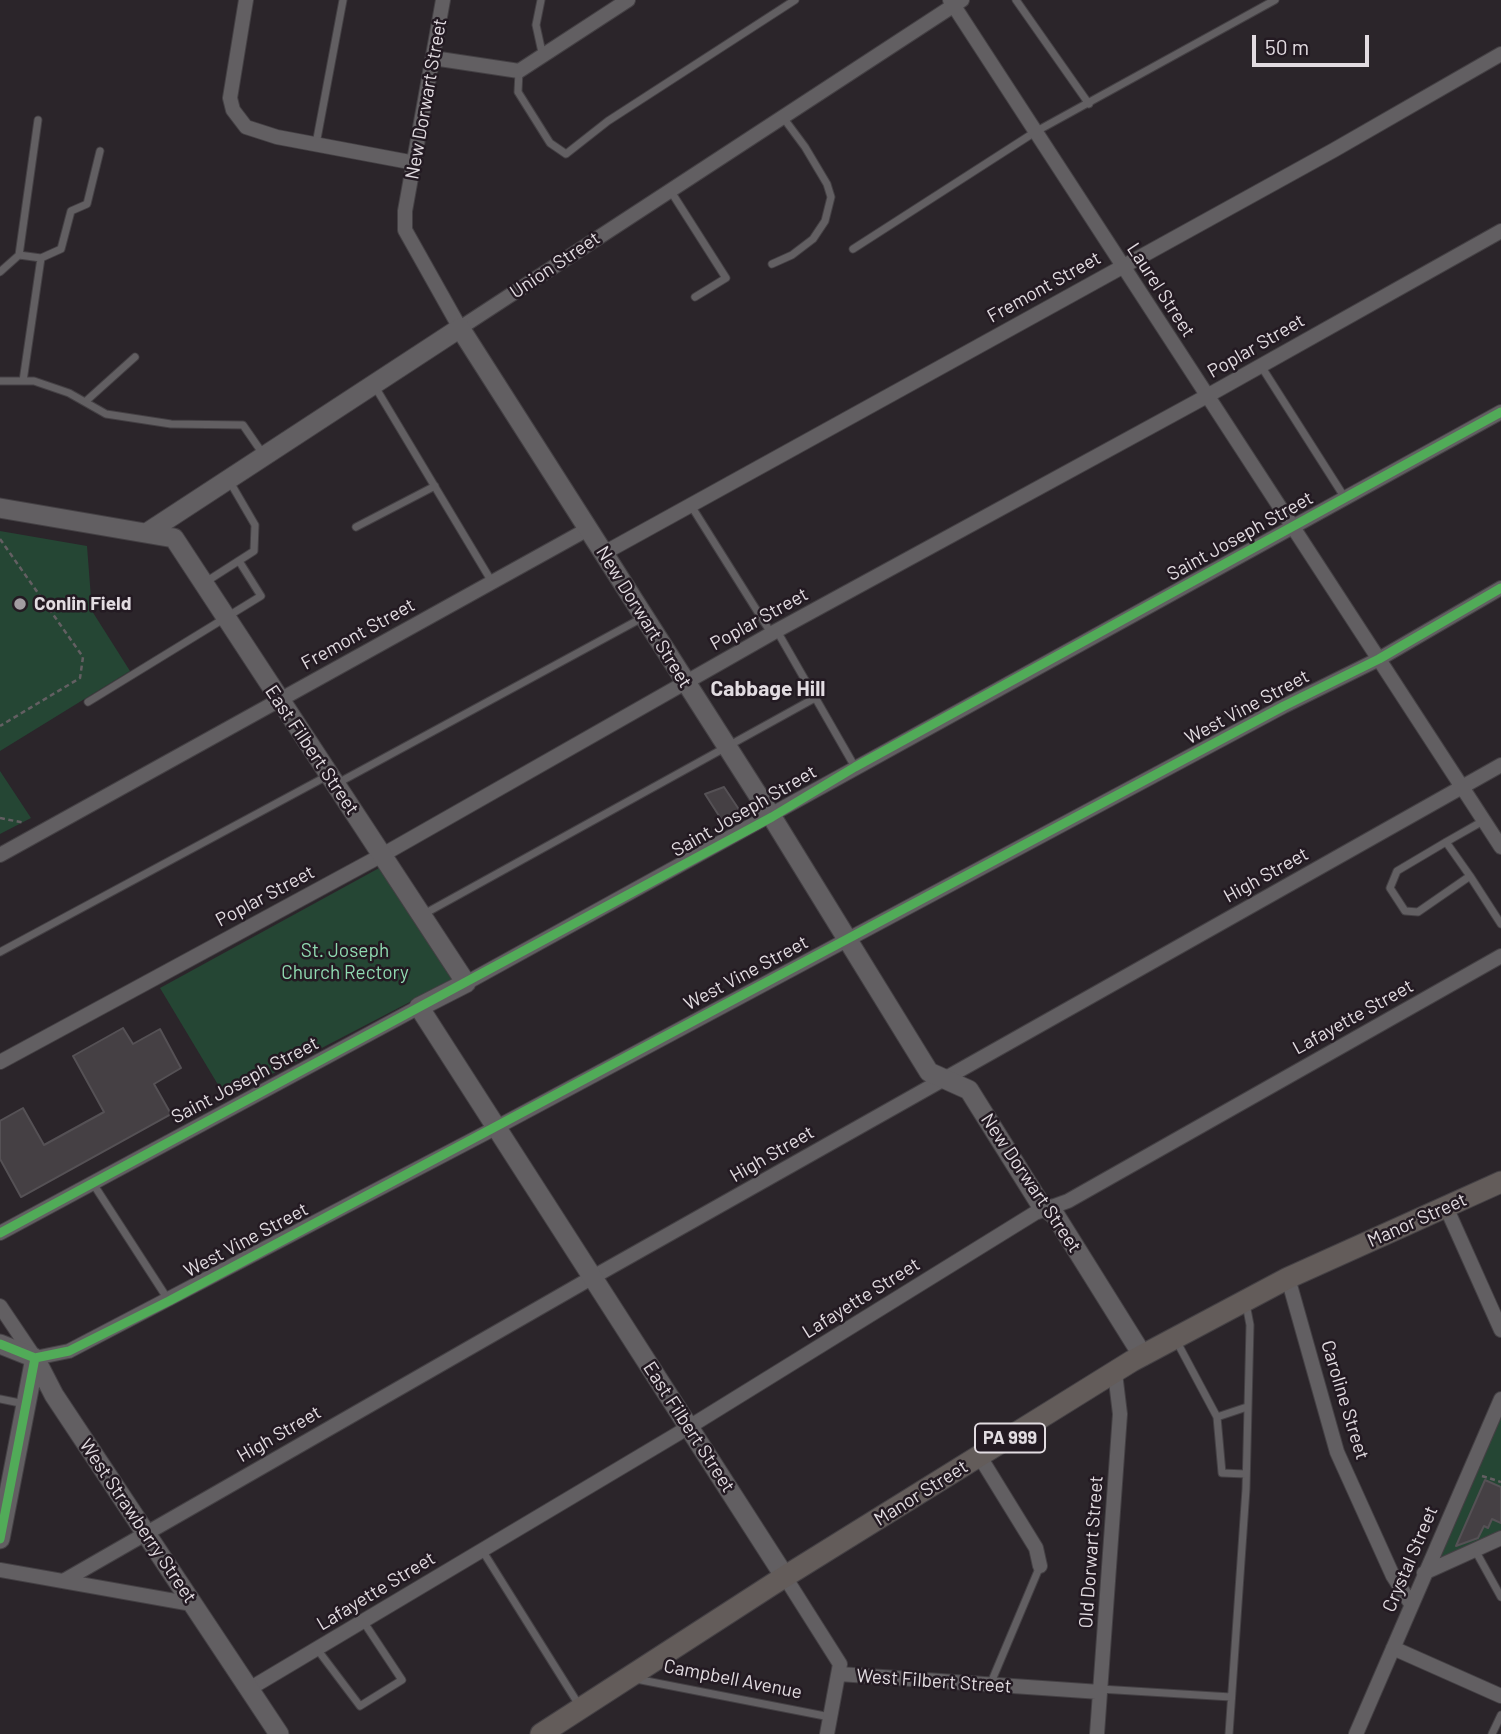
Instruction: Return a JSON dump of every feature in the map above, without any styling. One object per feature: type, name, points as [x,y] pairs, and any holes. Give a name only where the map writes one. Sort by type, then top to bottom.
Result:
[{"type":"main road","name":"Manor Street","points":[[541,1734],[785,1577],[1143,1356],[1288,1278],[1501,1182]]},
{"type":"street","points":[[247,0],[230,98],[238,118],[254,132],[415,163]]},
{"type":"street","name":"New Dorwart Street","points":[[443,0],[405,230],[460,328],[772,817],[929,1072],[969,1090],[1039,1202],[1055,1214],[1143,1356]]},
{"type":"street","points":[[433,58],[519,71],[628,0]]},
{"type":"street","name":"Union Street","points":[[148,532],[955,2]]},
{"type":"street","name":"Laurel Street","points":[[955,2],[1035,132],[1501,847]]},
{"type":"street","name":"Fremont Street","points":[[604,552],[1501,54]]},
{"type":"street","name":"Poplar Street","points":[[0,1062],[384,854],[774,632],[1207,396],[1501,231]]},
{"type":"street","name":"Saint Joseph Street","points":[[0,1233],[772,817],[855,767],[1501,412]]},
{"type":"street","name":"East Filbert Street","points":[[0,508],[174,538],[277,700],[384,854],[466,984]]},
{"type":"street","name":"Fremont Street","points":[[0,855],[588,529]]},
{"type":"street","name":"West Vine Street","points":[[35,1358],[69,1351],[169,1301],[1284,706],[1379,659],[1501,588]]},
{"type":"street","name":"High Street","points":[[65,1580],[593,1277],[1501,765]]},
{"type":"street","name":"Lafayette Street","points":[[250,1689],[689,1427],[1035,1213],[1068,1200],[1501,956]]},
{"type":"street","points":[[419,1007],[593,1277]]},
{"type":"street","points":[[1446,1207],[1501,1331]]},
{"type":"street","name":"East Filbert Street","points":[[593,1277],[785,1577]]},
{"type":"street","name":"Caroline Street","points":[[1288,1278],[1337,1452],[1393,1576],[1411,1604]]},
{"type":"street","name":"West Strawberry Street","points":[[0,1306],[35,1358],[54,1395],[279,1734]]},
{"type":"street","points":[[0,1344],[35,1358],[0,1539]]},
{"type":"street","name":"Old Dorwart Street","points":[[1097,1734],[1120,1414],[1115,1373]]},
{"type":"street","name":"Crystal Street","points":[[1356,1734],[1501,1399]]},
{"type":"street","points":[[980,1457],[1036,1548],[1040,1566]]},
{"type":"street","points":[[1424,1573],[1501,1538]]},
{"type":"street","points":[[0,1570],[192,1604]]},
{"type":"street","name":"West Filbert Street","points":[[785,1577],[840,1664],[839,1674],[1100,1690]]},
{"type":"street","points":[[1394,1648],[1501,1696]]},
{"type":"street","points":[[827,1734],[839,1674]]},
{"type":"lane","points":[[316,144],[342,0]]},
{"type":"lane","points":[[541,0],[536,25],[543,57]]},
{"type":"lane","points":[[519,71],[518,92],[550,143],[566,155],[608,121],[795,0]]},
{"type":"lane","points":[[1016,0],[1089,104]]},
{"type":"lane","points":[[853,249],[1035,132],[1275,0]]},
{"type":"lane","points":[[772,264],[813,239],[825,221],[831,197],[827,184],[805,146],[782,115]]},
{"type":"lane","points":[[0,272],[19,255],[38,120]]},
{"type":"lane","points":[[19,255],[40,258],[61,249],[71,211],[87,204],[100,150]]},
{"type":"lane","points":[[669,190],[726,278],[695,297]]},
{"type":"lane","points":[[23,381],[40,258]]},
{"type":"lane","points":[[85,402],[135,357]]},
{"type":"lane","points":[[1261,365],[1346,499]]},
{"type":"lane","points":[[0,381],[34,381],[85,402],[106,414],[170,424],[243,425],[263,455]]},
{"type":"lane","points":[[373,384],[493,582]]},
{"type":"lane","points":[[204,584],[254,551],[255,525],[228,478]]},
{"type":"lane","points":[[356,527],[435,486]]},
{"type":"lane","points":[[690,504],[774,632],[855,767]]},
{"type":"lane","points":[[88,702],[261,596],[239,561]]},
{"type":"lane","points":[[0,952],[643,617]]},
{"type":"lane","points":[[423,915],[815,698]]},
{"type":"lane","points":[[1470,876],[1418,912],[1405,911],[1390,888],[1391,880],[1397,871],[1483,821]]},
{"type":"lane","points":[[1446,842],[1501,924]]},
{"type":"lane","points":[[91,1182],[169,1301]]},
{"type":"lane","points":[[1228,1734],[1246,1474],[1250,1325],[1244,1300]]},
{"type":"lane","points":[[1175,1338],[1217,1417],[1222,1472],[1246,1474]]},
{"type":"lane","points":[[0,1399],[26,1404]]},
{"type":"lane","points":[[1217,1417],[1247,1408]]},
{"type":"lane","points":[[482,1550],[581,1708]]},
{"type":"lane","points":[[1475,1550],[1501,1597]]},
{"type":"lane","points":[[990,1685],[1040,1566]]},
{"type":"lane","points":[[317,1648],[360,1706],[402,1679],[363,1621]]},
{"type":"lane","name":"Campbell Avenue","points":[[629,1678],[831,1717]]},
{"type":"lane","points":[[1100,1690],[1231,1697]]},
{"type":"lane","points":[[1492,1734],[1501,1715]]},
{"type":"path","points":[[0,540],[83,657],[80,678],[0,726]]},
{"type":"path","points":[[0,818],[28,824]]},
{"type":"path","points":[[1485,1476],[1501,1482]]},
{"type":"green space","points":[[0,531],[87,546],[92,611],[130,671],[0,751]]},
{"type":"green space","points":[[0,771],[31,818],[0,834]]},
{"type":"green space","name":"St. Joseph Church Rectory","points":[[381,867],[452,980],[226,1098],[160,988]]},
{"type":"green space","points":[[1501,1412],[1501,1534],[1443,1557],[1440,1554]]},
{"type":"building","points":[[724,787],[742,814],[723,822],[705,794]]},
{"type":"building","points":[[123,1028],[133,1044],[160,1029],[181,1068],[154,1084],[171,1114],[21,1197],[0,1159],[0,1121],[23,1108],[44,1145],[104,1112],[73,1056]]},
{"type":"building","points":[[1485,1480],[1501,1487],[1501,1523],[1492,1519],[1488,1528],[1484,1526],[1478,1538],[1456,1546]]},
{"type":"cycle path","points":[[0,1233],[772,817],[855,767],[1501,412]]},
{"type":"cycle path","points":[[0,1344],[35,1358],[69,1351],[169,1301],[1284,706],[1379,659],[1501,588]]},
{"type":"cycle path","points":[[0,1539],[35,1358]]},
{"type":"place","name":"Conlin Field","points":[[20,604]]},
{"type":"district","name":"Cabbage Hill","points":[[768,689]]}]
